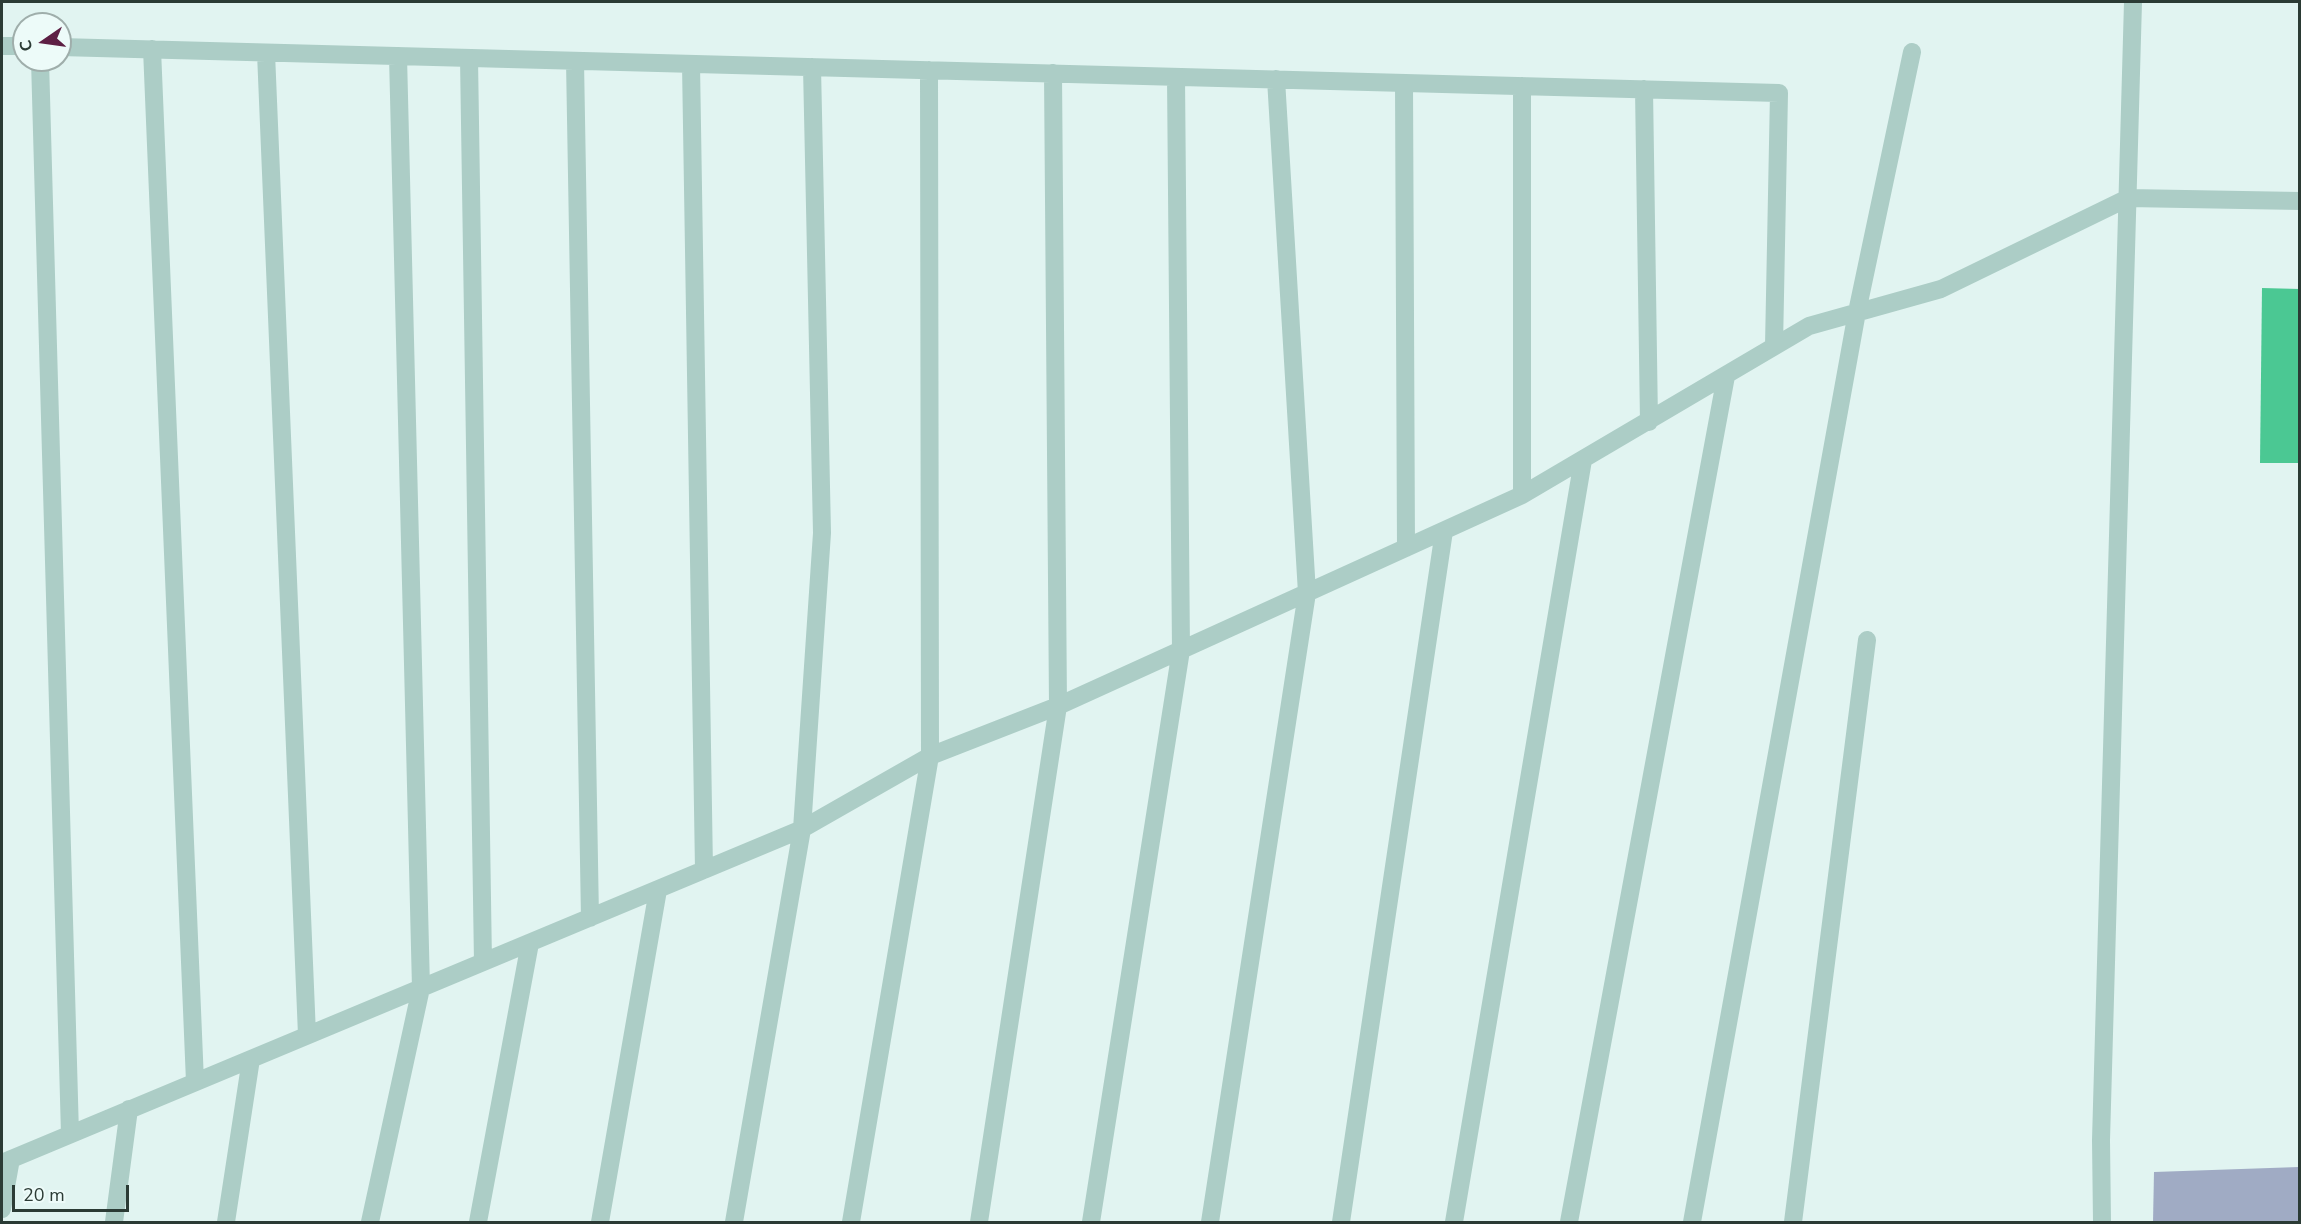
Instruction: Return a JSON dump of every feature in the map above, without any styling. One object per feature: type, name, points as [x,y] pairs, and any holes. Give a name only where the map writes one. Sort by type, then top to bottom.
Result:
[{"type":"lane","points":[[2102,1222],[2101,1140],[2133,2]]},
{"type":"lane","points":[[72,47],[1779,93],[1774,346]]},
{"type":"lane","points":[[152,49],[195,1082]]},
{"type":"lane","points":[[266,52],[307,1035]]},
{"type":"lane","points":[[1692,1222],[1857,312],[1912,52]]},
{"type":"lane","points":[[370,1222],[421,988],[398,56]]},
{"type":"lane","points":[[469,58],[483,963]]},
{"type":"lane","points":[[575,61],[590,918]]},
{"type":"lane","points":[[691,64],[704,870]]},
{"type":"lane","points":[[734,1222],[802,830],[822,533],[812,67]]},
{"type":"lane","points":[[851,1222],[930,756],[929,70]]},
{"type":"lane","points":[[40,72],[70,1134]]},
{"type":"lane","points":[[979,1222],[1058,706],[1053,73]]},
{"type":"lane","points":[[1091,1222],[1181,650],[1176,77]]},
{"type":"lane","points":[[1210,1222],[1307,593],[1276,80]]},
{"type":"lane","points":[[1404,82],[1406,548]]},
{"type":"lane","points":[[1522,86],[1522,495]]},
{"type":"lane","points":[[1644,89],[1648,422]]},
{"type":"lane","points":[[2,1209],[6,1161],[802,830],[930,756],[1058,706],[1522,495],[1809,326],[1941,289],[2127,198],[2300,201]]},
{"type":"lane","points":[[1569,1222],[1726,376]]},
{"type":"lane","points":[[1454,1222],[1583,460]]},
{"type":"lane","points":[[1341,1222],[1444,531]]},
{"type":"lane","points":[[1788,1222],[1867,640]]},
{"type":"lane","points":[[600,1222],[658,890]]},
{"type":"lane","points":[[478,1222],[530,943]]},
{"type":"lane","points":[[226,1222],[250,1059]]},
{"type":"lane","points":[[114,1222],[129,1109]]},
{"type":"shaded area","points":[[2299,1167],[2299,1222],[2153,1222],[2154,1172]]},
{"type":"building","points":[[2262,288],[2300,289],[2300,463],[2260,463]]}]
